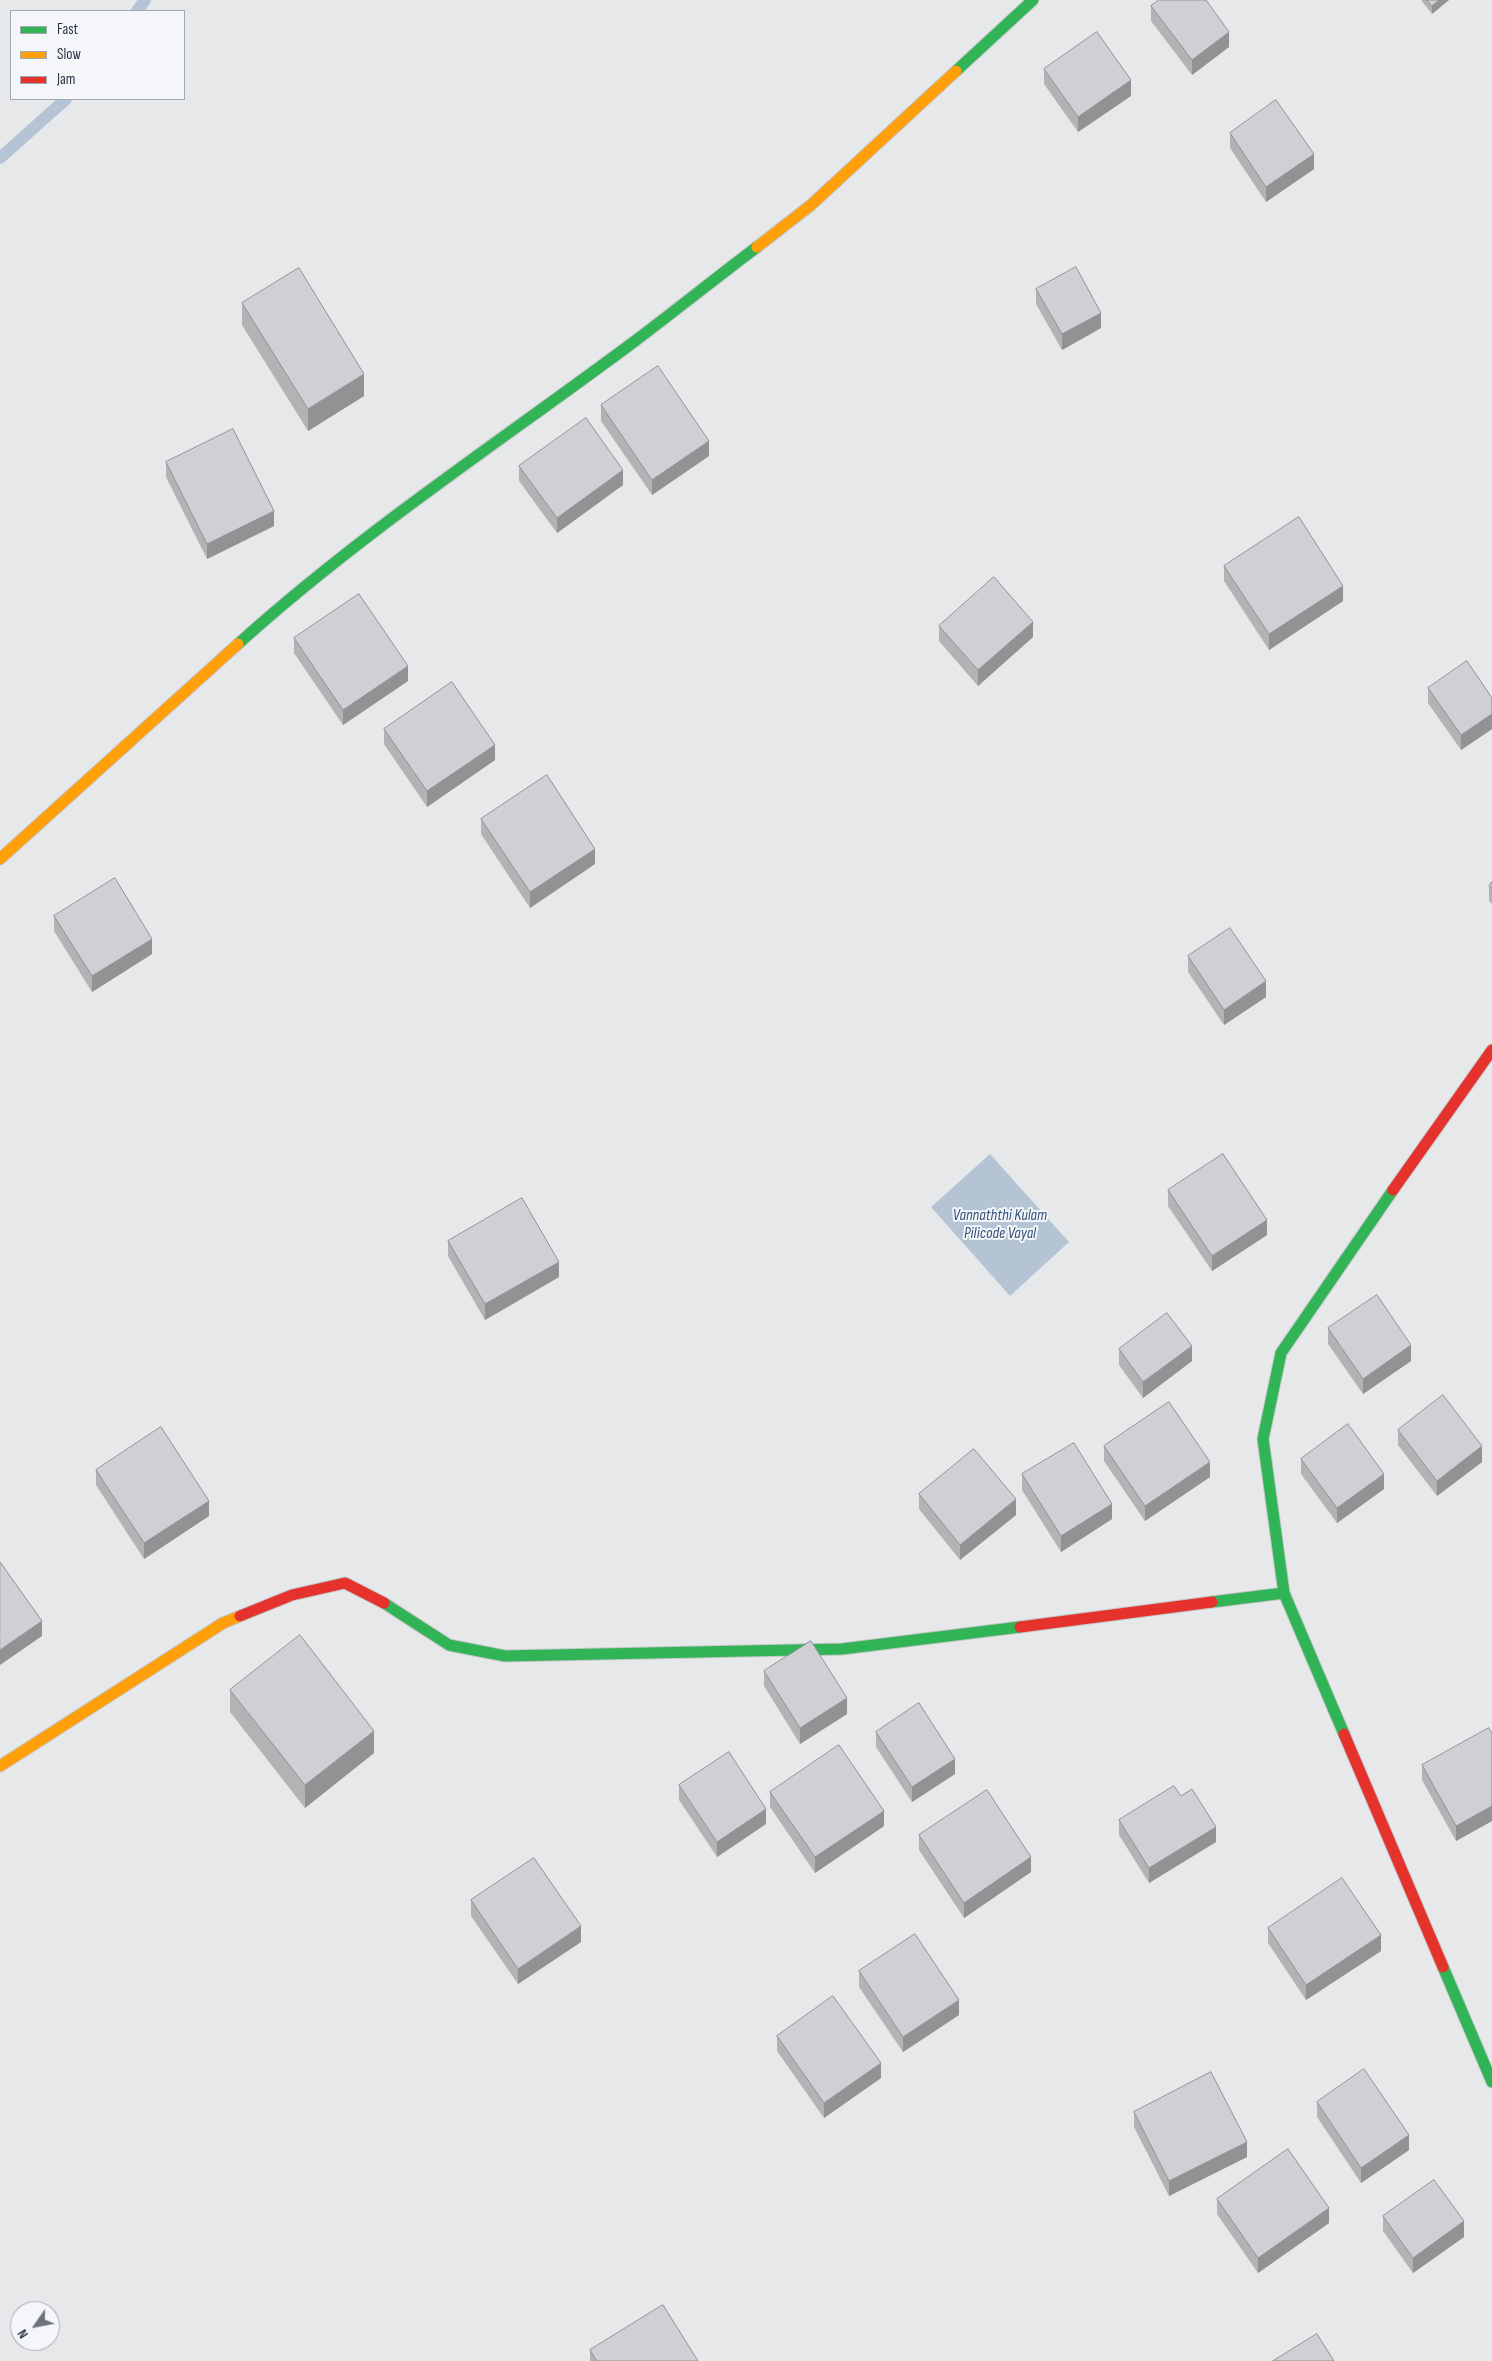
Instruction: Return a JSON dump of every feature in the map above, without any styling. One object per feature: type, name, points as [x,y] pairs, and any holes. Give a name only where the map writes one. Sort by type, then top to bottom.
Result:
[{"type":"street","points":[[0,859],[276,610],[402,510],[635,341],[811,205],[1033,0]]},
{"type":"street","points":[[1492,1050],[1347,1255],[1281,1353],[1263,1439],[1284,1593],[1492,2082]]},
{"type":"street","points":[[0,1766],[223,1623],[292,1595],[345,1583],[379,1600],[449,1644],[505,1656],[842,1649],[1284,1593]]},
{"type":"water","name":"Vannaththi Kulam Pilicode Vayal","points":[[990,1154],[1069,1242],[1010,1296],[931,1207]]},
{"type":"building","points":[[1159,0],[1206,0],[1229,32],[1192,60],[1151,6]]},
{"type":"building","points":[[1427,0],[1439,0],[1432,6]]},
{"type":"building","points":[[1097,32],[1131,80],[1078,117],[1044,69]]},
{"type":"building","points":[[1276,100],[1314,154],[1266,187],[1230,133]]},
{"type":"building","points":[[1076,267],[1101,313],[1062,334],[1036,289]]},
{"type":"building","points":[[299,268],[364,374],[308,409],[242,303]]},
{"type":"building","points":[[658,366],[709,441],[652,480],[601,405]]},
{"type":"building","points":[[586,418],[623,470],[557,518],[519,466]]},
{"type":"building","points":[[233,429],[274,511],[207,544],[166,462]]},
{"type":"building","points":[[1299,517],[1343,586],[1269,634],[1224,566]]},
{"type":"building","points":[[994,577],[1033,622],[978,670],[939,626]]},
{"type":"building","points":[[359,594],[408,666],[343,710],[294,638]]},
{"type":"building","points":[[1467,661],[1492,698],[1492,714],[1461,735],[1428,688]]},
{"type":"building","points":[[452,682],[495,745],[427,791],[384,729]]},
{"type":"building","points":[[547,775],[595,849],[530,892],[481,819]]},
{"type":"building","points":[[115,878],[152,939],[92,976],[54,916]]},
{"type":"building","points":[[1230,928],[1266,981],[1224,1010],[1188,956]]},
{"type":"building","points":[[1223,1154],[1267,1220],[1212,1256],[1168,1190]]},
{"type":"building","points":[[522,1198],[559,1262],[485,1304],[448,1241]]},
{"type":"building","points":[[1377,1295],[1411,1345],[1363,1379],[1328,1328]]},
{"type":"building","points":[[1167,1313],[1192,1346],[1143,1382],[1119,1349]]},
{"type":"building","points":[[1443,1395],[1482,1446],[1437,1481],[1398,1430]]},
{"type":"building","points":[[1169,1402],[1210,1462],[1145,1506],[1104,1446]]},
{"type":"building","points":[[1348,1424],[1384,1474],[1337,1508],[1301,1459]]},
{"type":"building","points":[[161,1427],[209,1501],[144,1543],[96,1470]]},
{"type":"building","points":[[1074,1443],[1112,1504],[1061,1536],[1022,1474]]},
{"type":"building","points":[[974,1449],[1016,1499],[960,1545],[919,1494]]},
{"type":"building","points":[[0,1562],[42,1621],[0,1650]]},
{"type":"building","points":[[300,1635],[374,1731],[305,1785],[230,1690]]},
{"type":"building","points":[[811,1641],[847,1698],[800,1728],[764,1671]]},
{"type":"building","points":[[919,1703],[955,1759],[912,1787],[876,1732]]},
{"type":"building","points":[[1489,1728],[1492,1733],[1492,1806],[1456,1826],[1422,1765]]},
{"type":"building","points":[[839,1745],[884,1811],[815,1857],[770,1792]]},
{"type":"building","points":[[729,1752],[766,1809],[717,1842],[679,1785]]},
{"type":"building","points":[[1174,1786],[1181,1796],[1192,1789],[1216,1827],[1149,1868],[1119,1820]]},
{"type":"building","points":[[987,1790],[1031,1857],[964,1903],[919,1835]]},
{"type":"building","points":[[534,1858],[581,1926],[518,1969],[471,1900]]},
{"type":"building","points":[[1342,1878],[1381,1935],[1306,1985],[1268,1928]]},
{"type":"building","points":[[915,1934],[959,2000],[903,2037],[859,1971]]},
{"type":"building","points":[[833,1996],[881,2063],[824,2103],[777,2036]]},
{"type":"building","points":[[1364,2069],[1409,2135],[1361,2168],[1317,2102]]},
{"type":"building","points":[[1211,2072],[1247,2142],[1169,2181],[1134,2112]]},
{"type":"building","points":[[1288,2149],[1329,2208],[1258,2258],[1217,2199]]},
{"type":"building","points":[[1434,2180],[1464,2221],[1413,2258],[1383,2216]]},
{"type":"building","points":[[663,2305],[698,2361],[597,2361],[590,2350]]},
{"type":"building","points":[[1317,2334],[1334,2361],[1273,2361]]},
{"type":"waterway","points":[[138,10],[145,0]]},
{"type":"waterway","points":[[0,158],[65,100]]},
{"type":"traffic: fast","points":[[956,71],[1033,0]]},
{"type":"traffic: fast","points":[[238,644],[285,603],[383,525],[635,341],[757,247]]},
{"type":"traffic: fast","points":[[1344,1734],[1284,1593],[1263,1439],[1281,1353],[1393,1190]]},
{"type":"traffic: fast","points":[[1212,1602],[1284,1593]]},
{"type":"traffic: fast","points":[[384,1603],[449,1645],[505,1656],[842,1649],[1020,1627]]},
{"type":"traffic: fast","points":[[1443,1967],[1492,2082]]},
{"type":"traffic: slow","points":[[757,247],[811,205],[956,71]]},
{"type":"traffic: slow","points":[[0,859],[238,644]]},
{"type":"traffic: slow","points":[[0,1766],[223,1623],[240,1616]]},
{"type":"traffic: jam","points":[[1393,1190],[1492,1050]]},
{"type":"traffic: jam","points":[[240,1616],[292,1595],[345,1583],[384,1603]]},
{"type":"traffic: jam","points":[[1020,1627],[1212,1602]]},
{"type":"traffic: jam","points":[[1344,1734],[1443,1967]]}]
